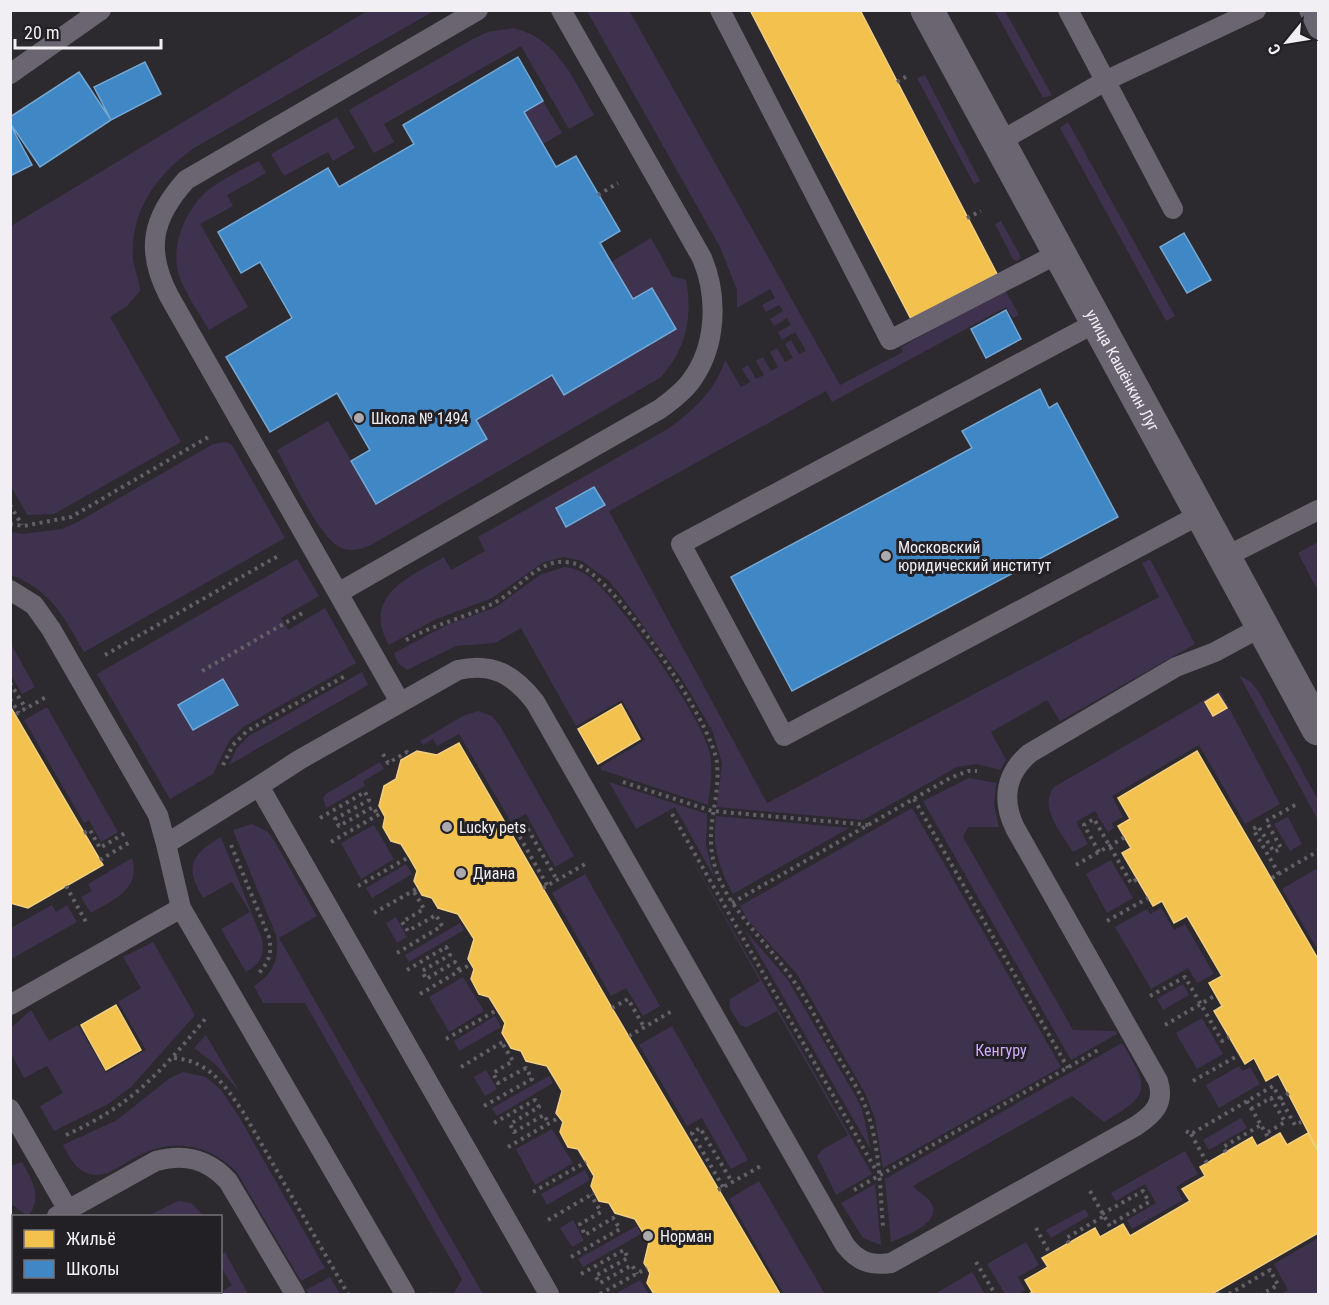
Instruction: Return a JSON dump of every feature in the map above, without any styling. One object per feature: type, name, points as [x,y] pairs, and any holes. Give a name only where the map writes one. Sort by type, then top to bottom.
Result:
[{"type":"street","name":"улица Кашёнкин Луг","points":[[927,10],[1318,729]]},
{"type":"lane","points":[[10,74],[101,10]]},
{"type":"lane","points":[[400,702],[160,280],[154,261],[154,243],[165,208],[186,180],[478,10]]},
{"type":"lane","points":[[338,593],[660,410],[692,380],[702,359],[713,318],[710,276],[702,258],[561,10]]},
{"type":"lane","points":[[720,10],[890,340],[1059,253]]},
{"type":"lane","points":[[1068,10],[1107,80],[1173,209]]},
{"type":"lane","points":[[999,142],[1107,80],[1256,10]]},
{"type":"lane","points":[[1309,10],[1318,29]]},
{"type":"lane","points":[[1097,322],[681,544],[784,736],[1201,514]]},
{"type":"lane","points":[[1225,557],[1318,510]]},
{"type":"lane","points":[[10,590],[27,599],[41,613],[158,815],[182,908],[405,1294]]},
{"type":"lane","points":[[166,844],[259,786],[446,676],[477,667],[495,668],[506,673],[527,692],[852,1254],[869,1264],[891,1263],[1127,1131],[1154,1113],[1161,1100],[1158,1081],[1015,828],[1006,797],[1010,779],[1015,767],[1030,753],[1176,667],[1215,652],[1263,626]]},
{"type":"lane","points":[[259,786],[549,1294]]},
{"type":"lane","points":[[10,1005],[182,908]]},
{"type":"lane","points":[[10,1109],[34,1149],[63,1213],[156,1161],[170,1157],[197,1159],[219,1171],[228,1181],[295,1294]]},
{"type":"path","points":[[897,82],[909,75]]},
{"type":"path","points":[[967,218],[981,211]]},
{"type":"path","points":[[10,524],[22,526],[71,517],[239,419]]},
{"type":"path","points":[[10,505],[22,526]]},
{"type":"path","points":[[78,675],[109,653],[308,540]]},
{"type":"path","points":[[34,1149],[113,1112],[137,1094],[173,1058],[207,1017],[231,994],[259,974],[267,963],[272,951],[269,937],[226,834],[218,789],[221,769],[233,745],[247,731],[375,658],[435,625],[494,603],[546,566],[564,562],[580,566],[596,576],[619,601],[678,681],[708,732],[717,764],[709,827],[712,854],[721,882],[744,921],[775,955],[792,978],[860,1095],[870,1119],[879,1176],[883,1225],[891,1263]]},
{"type":"path","points":[[202,671],[338,593]]},
{"type":"path","points":[[10,683],[26,709]]},
{"type":"path","points":[[10,699],[19,713]]},
{"type":"path","points":[[382,753],[388,763],[407,752],[409,755]]},
{"type":"path","points":[[732,903],[914,799],[968,771],[1010,779]]},
{"type":"path","points":[[622,782],[712,811],[869,825]]},
{"type":"path","points":[[320,818],[365,792],[369,800],[335,819],[339,826],[373,807],[380,813],[359,826]]},
{"type":"path","points":[[914,799],[1068,1068]]},
{"type":"path","points":[[1279,874],[1253,829],[1258,826],[1274,852],[1281,848],[1266,821],[1297,804]]},
{"type":"path","points":[[672,814],[879,1176]]},
{"type":"path","points":[[1125,837],[1110,846],[1100,851],[1084,825],[1094,819],[1110,846],[1131,883],[1137,879]]},
{"type":"path","points":[[557,880],[526,826],[517,831],[545,887],[587,863]]},
{"type":"path","points":[[84,833],[90,830],[100,848],[125,833]]},
{"type":"path","points":[[100,860],[130,842]]},
{"type":"path","points":[[1272,878],[1318,851]]},
{"type":"path","points":[[358,886],[409,857]]},
{"type":"path","points":[[66,886],[87,923]]},
{"type":"path","points":[[374,913],[418,888]]},
{"type":"path","points":[[397,952],[442,926],[436,915],[408,931],[402,922],[424,909],[413,891]]},
{"type":"path","points":[[1105,922],[1148,898]]},
{"type":"path","points":[[407,970],[446,947],[450,955],[422,971],[426,979],[454,962],[459,971]]},
{"type":"path","points":[[420,994],[471,964]]},
{"type":"path","points":[[1120,1014],[1185,977],[1222,1041],[1229,1037]]},
{"type":"path","points":[[1164,1025],[1216,995]]},
{"type":"path","points":[[612,1008],[628,999],[642,1028],[629,1036]]},
{"type":"path","points":[[446,1039],[497,1010]]},
{"type":"path","points":[[824,1208],[1131,1032]]},
{"type":"path","points":[[484,1106],[532,1079],[526,1068],[498,1083],[493,1073],[513,1061],[504,1042],[487,1051]]},
{"type":"path","points":[[1192,1082],[1239,1055]]},
{"type":"path","points":[[173,1058],[200,1063],[226,1086],[348,1294]]},
{"type":"path","points":[[1191,1134],[1273,1086],[1295,1125],[1301,1122]]},
{"type":"path","points":[[1280,1099],[1289,1093]]},
{"type":"path","points":[[1251,1109],[1271,1098],[1285,1122],[1265,1134]]},
{"type":"path","points":[[494,1124],[535,1100],[539,1107],[510,1124],[514,1132],[544,1115],[549,1124]]},
{"type":"path","points":[[1247,1101],[1269,1139]]},
{"type":"path","points":[[508,1147],[560,1117]]},
{"type":"path","points":[[1226,1152],[1223,1147],[1261,1125]]},
{"type":"path","points":[[718,1190],[723,1187],[730,1182],[700,1128],[692,1133],[723,1187]]},
{"type":"path","points":[[1186,1131],[1191,1134],[1207,1163]]},
{"type":"path","points":[[533,1192],[586,1162]]},
{"type":"path","points":[[1069,1243],[1066,1238],[1143,1191],[1149,1202],[1109,1225]]},
{"type":"path","points":[[571,1257],[620,1229],[614,1218],[585,1235],[580,1224],[601,1212],[593,1194],[575,1205]]},
{"type":"path","points":[[1104,1216],[1112,1230]]},
{"type":"path","points":[[1036,1228],[1050,1254]]},
{"type":"path","points":[[581,1274],[624,1250],[628,1258],[596,1276],[600,1283],[632,1265],[637,1274]]},
{"type":"path","points":[[976,1262],[995,1294]]},
{"type":"path","points":[[600,1294],[647,1268]]},
{"type":"path","points":[[1228,1294],[1270,1270],[1278,1285],[1262,1294]]},
{"type":"green space","points":[[629,10],[840,385],[903,352],[901,347],[1005,290],[1019,315],[1013,318],[1006,307],[832,402],[826,391],[609,511],[767,803],[1159,597],[1142,563],[1150,559],[1195,644],[1060,721],[1047,700],[991,732],[1006,760],[1000,770],[977,764],[957,767],[863,820],[717,807],[722,763],[712,730],[682,679],[623,598],[608,580],[582,561],[564,557],[544,562],[492,598],[434,620],[389,645],[382,628],[381,613],[385,601],[404,581],[444,557],[451,570],[485,551],[478,537],[671,427],[704,398],[725,360],[741,387],[750,382],[742,369],[748,365],[756,379],[764,375],[756,361],[763,357],[771,371],[778,367],[770,352],[777,348],[785,362],[793,358],[785,344],[791,340],[799,354],[806,351],[795,332],[782,340],[778,332],[791,325],[787,318],[774,326],[770,319],[783,311],[779,305],[766,312],[762,305],[775,298],[770,289],[737,308],[737,290],[720,247],[587,11]]},
{"type":"green space","points":[[367,11],[434,11],[194,148],[157,182],[141,210],[133,242],[133,259],[140,291],[127,306],[110,317],[181,442],[54,514],[27,515],[11,486],[11,226]]},
{"type":"green space","points":[[995,11],[1005,11],[1052,95],[1043,98]]},
{"type":"green space","points":[[514,28],[529,33],[553,51],[563,62],[594,115],[569,129],[521,46],[384,124],[394,142],[374,153],[349,110],[473,39],[488,32]]},
{"type":"green space","points":[[925,75],[980,181],[974,184],[917,78]]},
{"type":"green space","points":[[543,101],[562,133],[543,144],[524,112]]},
{"type":"green space","points":[[337,117],[355,148],[333,161],[328,152],[284,176],[271,154]]},
{"type":"green space","points":[[1068,122],[1175,316],[1166,321],[1060,128]]},
{"type":"green space","points":[[259,161],[266,173],[227,195],[233,206],[200,224],[248,307],[209,330],[180,278],[176,254],[178,241],[187,216],[202,196],[223,180]]},
{"type":"green space","points":[[1001,221],[1021,257],[1017,261],[1013,259],[995,224]]},
{"type":"green space","points":[[651,238],[672,276],[686,280],[689,307],[681,344],[676,356],[660,378],[371,545],[347,550],[335,544],[325,534],[306,506],[277,450],[328,421],[376,504],[487,439],[476,420],[552,375],[564,395],[676,329],[652,288],[633,299],[611,262]]},
{"type":"green space","points":[[226,442],[232,445],[285,538],[84,652],[62,616],[47,597],[25,581],[11,575],[11,532],[23,534],[62,529],[213,444]]},
{"type":"green space","points":[[1318,542],[1318,591],[1298,553]]},
{"type":"green space","points":[[297,559],[319,596],[281,618],[288,630],[325,608],[356,663],[243,727],[229,741],[213,774],[170,799],[97,674]],"holes":[[[223,679],[237,705],[193,730],[178,705]]]},
{"type":"green space","points":[[564,567],[576,569],[586,575],[606,593],[640,635],[691,711],[709,750],[711,778],[708,805],[602,770],[600,767],[645,740],[622,700],[576,726],[521,628],[495,643],[456,646],[407,670],[398,663],[394,653],[447,625],[496,607],[540,575]]},
{"type":"green space","points":[[11,644],[35,687],[22,694],[11,675]]},
{"type":"green space","points":[[362,672],[368,685],[229,765],[237,748],[249,736]]},
{"type":"green space","points":[[1239,675],[1251,682],[1259,692],[1318,800],[1318,820]]},
{"type":"green space","points":[[1220,691],[1280,804],[1245,824],[1199,745],[1112,796],[1123,817],[1112,823],[1114,828],[1108,832],[1095,811],[1076,822],[1088,844],[1073,852],[1050,812],[1050,795],[1054,787]]},
{"type":"green space","points":[[47,707],[118,832],[101,842],[89,820],[84,823],[24,720]]},
{"type":"green space","points":[[478,711],[492,716],[500,726],[574,856],[555,867],[526,814],[511,822],[459,734],[437,746],[433,739],[423,745],[420,741],[463,716]]},
{"type":"green space","points":[[380,762],[384,769],[363,781],[365,786],[326,808],[323,798],[326,794]]},
{"type":"green space","points":[[969,778],[996,783],[994,805],[999,827],[968,827],[963,837],[1073,1030],[1116,1031],[1117,1034],[1071,1060],[923,801]]},
{"type":"green space","points":[[609,782],[707,814],[706,845],[714,877],[675,807],[636,829]]},
{"type":"green space","name":"Кенгуру","points":[[912,808],[1061,1067],[883,1168],[875,1118],[865,1093],[797,974],[747,919],[740,906]]},
{"type":"green space","points":[[716,816],[849,828],[733,894],[718,856],[715,836]]},
{"type":"green space","points":[[1288,817],[1302,844],[1290,851],[1274,824]]},
{"type":"green space","points":[[670,820],[872,1174],[836,1195],[817,1156],[822,1150],[848,1135],[777,1011],[747,1027],[740,1025],[730,1009],[730,999],[760,981]]},
{"type":"green space","points":[[252,824],[267,831],[275,842],[317,916],[279,938],[483,1294],[430,1294],[429,1292],[454,1293],[462,1279],[305,1003],[263,1003],[254,986],[271,970],[276,958],[277,943],[276,935],[233,830]]},
{"type":"green space","points":[[374,825],[394,859],[361,879],[341,843]]},
{"type":"green space","points":[[221,837],[262,939],[263,950],[260,959],[246,972],[221,929],[250,912],[232,882],[203,898],[194,878],[193,870],[197,856]]},
{"type":"green space","points":[[132,858],[134,869],[129,886],[116,898],[91,913],[81,897],[92,891],[88,884]]},
{"type":"green space","points":[[1111,860],[1133,898],[1107,913],[1086,874]]},
{"type":"green space","points":[[406,864],[412,874],[372,898],[366,888]]},
{"type":"green space","points":[[1316,869],[1318,874],[1318,950],[1282,889]]},
{"type":"green space","points":[[585,874],[660,1006],[643,1016],[626,988],[611,996],[552,893]]},
{"type":"green space","points":[[52,905],[56,912],[67,905],[77,922],[11,959],[11,928]]},
{"type":"green space","points":[[1161,908],[1174,930],[1185,924],[1214,974],[1197,983],[1188,968],[1151,989],[1115,927],[1147,909],[1150,914]]},
{"type":"green space","points":[[396,917],[407,937],[397,943],[386,923]]},
{"type":"green space","points":[[460,923],[464,930],[409,962],[405,955]]},
{"type":"green space","points":[[745,930],[788,980],[856,1097],[862,1109],[871,1150]]},
{"type":"green space","points":[[153,942],[195,1015],[131,1087],[108,1104],[54,1131],[40,1106],[63,1093],[47,1066],[24,1078],[11,1053],[12,1027],[31,1010],[49,1041],[78,1025],[106,1073],[146,1050],[118,1002],[141,988],[123,957]]},
{"type":"green space","points":[[463,977],[484,1011],[449,1032],[429,997]]},
{"type":"green space","points":[[1183,984],[1189,995],[1163,1010],[1157,999]]},
{"type":"green space","points":[[495,1016],[501,1027],[459,1051],[454,1041]]},
{"type":"green space","points":[[1202,1018],[1223,1054],[1197,1069],[1176,1033]]},
{"type":"green space","points":[[672,1026],[748,1160],[731,1169],[702,1118],[687,1126],[639,1045]]},
{"type":"green space","points":[[206,1035],[239,1091],[215,1064],[194,1048]]},
{"type":"green space","points":[[1122,1043],[1141,1080],[1138,1097],[1131,1104],[1104,1122],[1072,1096],[913,1186],[931,1203],[934,1210],[932,1216],[920,1228],[891,1242],[885,1179]]},
{"type":"green space","points":[[1239,1066],[1243,1071],[1250,1067],[1260,1084],[1219,1108],[1206,1085]]},
{"type":"green space","points":[[486,1070],[497,1089],[485,1096],[474,1077]]},
{"type":"green space","points":[[183,1072],[206,1077],[221,1090],[238,1115],[325,1268],[301,1281],[236,1171],[213,1154],[188,1146],[161,1147],[148,1151],[101,1175],[84,1172],[72,1160],[63,1145],[117,1120],[170,1078]]},
{"type":"green space","points":[[549,1076],[553,1083],[497,1116],[492,1108]]},
{"type":"green space","points":[[1241,1118],[1247,1128],[1209,1150],[1203,1140]]},
{"type":"green space","points":[[552,1129],[573,1163],[535,1185],[516,1149]]},
{"type":"green space","points":[[1185,1151],[1198,1174],[1176,1187],[1183,1200],[1132,1229],[1127,1220],[1156,1203],[1145,1184],[1116,1201],[1111,1193]]},
{"type":"green space","points":[[22,1162],[32,1182],[35,1202],[29,1215],[11,1204],[11,1166]]},
{"type":"green space","points":[[585,1170],[590,1180],[547,1205],[541,1194]]},
{"type":"green space","points":[[759,1181],[825,1294],[784,1294],[729,1199]]},
{"type":"green space","points":[[875,1184],[881,1245],[863,1238],[841,1203]]},
{"type":"green space","points":[[178,1201],[191,1203],[203,1215],[150,1215]]},
{"type":"green space","points":[[1085,1209],[1089,1216],[1051,1238],[1046,1230]]},
{"type":"green space","points":[[573,1220],[584,1240],[572,1247],[560,1228]]},
{"type":"green space","points":[[637,1226],[641,1234],[583,1267],[578,1259]]},
{"type":"green space","points":[[1318,1238],[1318,1294],[1281,1294],[1288,1290],[1274,1264]]},
{"type":"green space","points":[[1026,1242],[1039,1265],[1018,1277],[1025,1290],[1017,1294],[1005,1294],[987,1264]]},
{"type":"green space","points":[[225,1252],[248,1294],[225,1294],[223,1291],[232,1285],[222,1269],[222,1254]]},
{"type":"green space","points":[[972,1272],[985,1294],[935,1294]]},
{"type":"green space","points":[[330,1277],[340,1294],[309,1294],[306,1290]]},
{"type":"green space","points":[[640,1280],[649,1294],[615,1294]]},
{"type":"building: Жильё","points":[[750,10],[860,10],[997,274],[911,319]]},
{"type":"building: Жильё","points":[[1218,694],[1227,708],[1213,716],[1205,702]]},
{"type":"building: Жильё","points":[[621,704],[640,739],[598,764],[578,729]]},
{"type":"building: Жильё","points":[[10,706],[103,865],[28,908],[10,903]]},
{"type":"building: Жильё","points":[[459,743],[780,1294],[654,1294],[647,1283],[650,1273],[644,1263],[649,1242],[635,1219],[615,1213],[609,1203],[599,1201],[591,1186],[594,1176],[578,1149],[568,1147],[560,1132],[563,1122],[556,1113],[562,1091],[547,1066],[526,1061],[521,1051],[511,1048],[502,1033],[505,1023],[489,997],[479,994],[471,979],[474,969],[468,959],[474,939],[458,914],[438,908],[432,898],[422,895],[414,881],[417,871],[409,857],[401,844],[391,841],[383,827],[385,817],[379,806],[384,786],[396,779],[401,760],[417,751],[437,755]]},
{"type":"building: Жильё","points":[[1197,751],[1318,959],[1318,1151],[1278,1074],[1266,1081],[1254,1058],[1245,1064],[1214,1011],[1222,1006],[1209,983],[1222,976],[1187,916],[1174,923],[1162,901],[1153,906],[1122,853],[1131,848],[1118,826],[1130,819],[1118,798]]},
{"type":"building: Жильё","points":[[116,1005],[141,1050],[106,1070],[81,1025]]},
{"type":"building: Жильё","points":[[1280,1133],[1287,1145],[1308,1133],[1318,1151],[1318,1233],[1212,1294],[1029,1294],[1032,1292],[1025,1280],[1048,1267],[1042,1258],[1095,1228],[1100,1237],[1123,1224],[1130,1236],[1190,1201],[1182,1189],[1205,1176],[1200,1167],[1252,1137],[1257,1146]]},
{"type":"building: Жильё","points":[[85,1293],[220,1294],[86,1294]]},
{"type":"building: Школы","points":[[518,57],[543,101],[524,112],[556,167],[576,156],[620,231],[600,243],[611,262],[633,299],[652,288],[676,329],[564,395],[552,375],[476,420],[487,439],[376,504],[351,461],[370,450],[337,393],[270,432],[226,357],[292,318],[260,262],[241,273],[218,232],[328,168],[339,187],[414,144],[403,125]]},
{"type":"building: Школы","points":[[145,62],[161,94],[111,120],[94,87]]},
{"type":"building: Школы","points":[[79,72],[111,120],[40,167],[10,123],[10,117]]},
{"type":"building: Школы","points":[[10,124],[32,165],[10,176]]},
{"type":"building: Школы","points":[[1184,233],[1211,280],[1187,293],[1160,247]]},
{"type":"building: Школы","points":[[1006,310],[1021,339],[986,358],[971,329]]},
{"type":"building: Школы","points":[[1040,389],[1049,408],[1057,403],[1118,517],[792,691],[731,577],[972,448],[962,431]]},
{"type":"building: Школы","points":[[594,487],[605,505],[566,527],[556,508]]},
{"type":"building: Школы","points":[[223,679],[238,705],[193,730],[178,705]]},
{"type":"place","name":"Школа № 1494","points":[[359,418]]},
{"type":"place","name":"Московский юридический институт","points":[[886,556]]},
{"type":"place","name":"Lucky pets","points":[[447,827]]},
{"type":"place","name":"Диана","points":[[461,873]]},
{"type":"place","name":"Норман","points":[[648,1236]]}]
